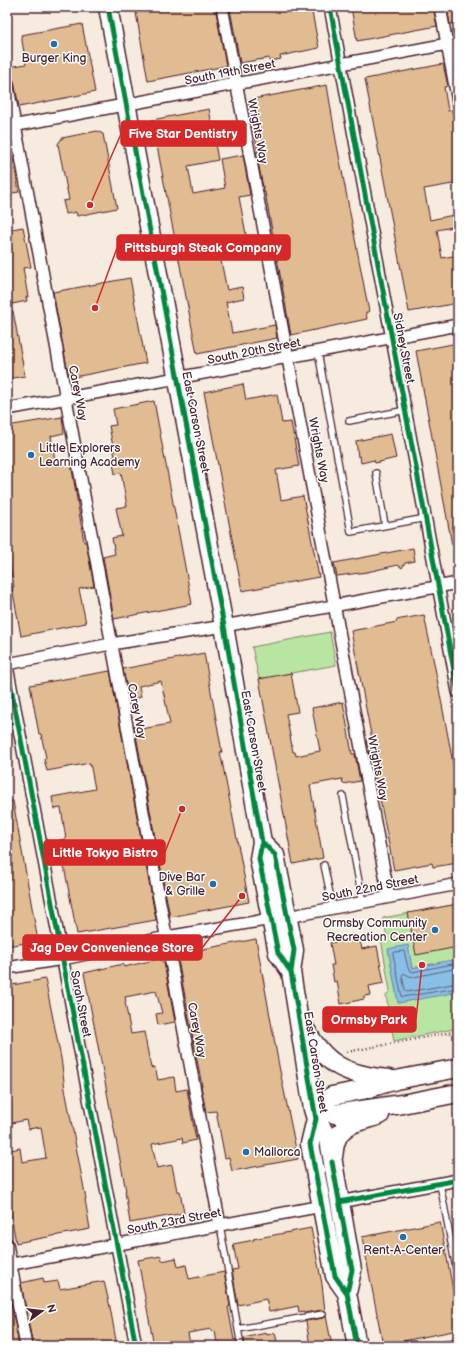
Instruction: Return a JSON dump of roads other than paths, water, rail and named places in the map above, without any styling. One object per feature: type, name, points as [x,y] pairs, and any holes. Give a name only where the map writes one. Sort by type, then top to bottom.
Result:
[{"type":"main road","name":"East Carson Street","points":[[108,7],[224,626],[262,842],[274,855],[279,918],[294,950],[291,972],[315,1114],[329,1140],[352,1270],[347,1292],[357,1346]]},
{"type":"main road","points":[[298,1015],[313,1042],[341,1069],[370,1077],[396,1080]]},
{"type":"main road","points":[[315,1114],[332,1096],[362,1090],[396,1080],[458,1068]]},
{"type":"main road","points":[[315,1114],[335,1114],[402,1104],[458,1093]]},
{"type":"main road","points":[[332,1162],[336,1141],[346,1126],[379,1115],[402,1104]]},
{"type":"main road","name":"East Carson Street","points":[[315,1114],[310,1144],[335,1276],[347,1292]]},
{"type":"street","name":"Wrights Way","points":[[222,7],[389,897]]},
{"type":"street","name":"Sidney Street","points":[[330,7],[458,692]]},
{"type":"street","points":[[440,7],[453,43],[458,102]]},
{"type":"street","name":"South 19th Street","points":[[11,126],[453,43]]},
{"type":"street","name":"Carey Way","points":[[7,82],[11,126],[66,398],[220,1226]]},
{"type":"street","name":"South 20th Street","points":[[7,409],[458,325]]},
{"type":"street","points":[[7,665],[112,644],[224,626],[458,583]]},
{"type":"street","name":"Sarah Street","points":[[7,665],[136,1346]]},
{"type":"street","name":"South 22nd Street","points":[[7,968],[63,959],[167,937],[279,918],[458,884]]},
{"type":"street","points":[[339,1202],[458,1180]]},
{"type":"street","name":"South 23rd Street","points":[[9,1265],[322,1206]]},
{"type":"street","points":[[7,1244],[9,1265],[26,1346]]},
{"type":"lane","points":[[318,352],[351,532],[426,518]]},
{"type":"lane","points":[[349,421],[406,410]]},
{"type":"lane","points":[[376,473],[385,525]]},
{"type":"lane","points":[[342,796],[363,902]]},
{"type":"lane","points":[[324,865],[333,908]]},
{"type":"lane","points":[[440,1184],[458,1278]]},
{"type":"lane","name":"Carey Way","points":[[220,1226],[241,1346]]},
{"type":"lane","points":[[238,1330],[323,1314]]},
{"type":"lane","points":[[438,1346],[458,1342]]},
{"type":"water","points":[[408,945],[412,968],[457,959],[458,992],[398,1003],[388,949]]},
{"type":"place","name":"Burger King","points":[[54,44]]},
{"type":"place","name":"Five Star Dentistry","points":[[90,205]]},
{"type":"place","name":"Pittsburgh Steak Company","points":[[95,308]]},
{"type":"place","name":"Little Explorers Learning Academy","points":[[31,455]]},
{"type":"place","name":"Little Tokyo Bistro","points":[[182,809]]},
{"type":"place","name":"Dive Bar & Grille","points":[[213,884]]},
{"type":"place","name":"Jag Dev Convenience Store","points":[[242,896]]},
{"type":"place","name":"Ormsby Community Recreation Center","points":[[435,930]]},
{"type":"place","name":"Ormsby Park","points":[[422,965]]},
{"type":"place","name":"Mallorca","points":[[246,1152]]},
{"type":"place","name":"Rent-A-Center","points":[[403,1237]]}]
